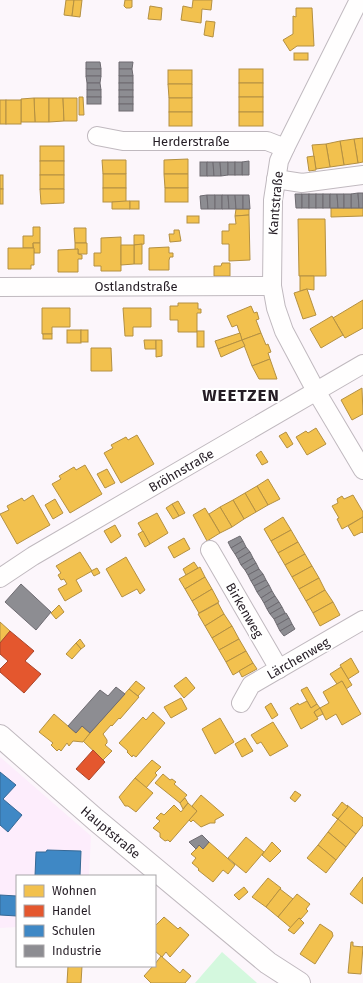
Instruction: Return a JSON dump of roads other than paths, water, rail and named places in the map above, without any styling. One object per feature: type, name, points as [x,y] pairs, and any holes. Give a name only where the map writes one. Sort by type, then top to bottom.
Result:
[{"type":"street","name":"Kantstraße","points":[[359,0],[279,161],[273,200],[272,286],[276,308],[284,331],[316,391],[363,470]]},
{"type":"street","name":"Herderstraße","points":[[98,136],[123,141],[267,141],[285,148]]},
{"type":"street","points":[[276,179],[302,183],[363,175]]},
{"type":"street","name":"Ostlandstraße","points":[[0,287],[272,286]]},
{"type":"street","name":"Bröhnstraße","points":[[0,578],[33,556],[363,364]]},
{"type":"street","name":"Birkenweg","points":[[210,550],[279,669]]},
{"type":"street","name":"Lärchenweg","points":[[241,703],[251,685],[363,620]]},
{"type":"street","name":"Hauptstraße","points":[[0,736],[96,820],[268,963],[299,983]]},
{"type":"district","name":"WEETZEN","points":[[241,395]]}]
